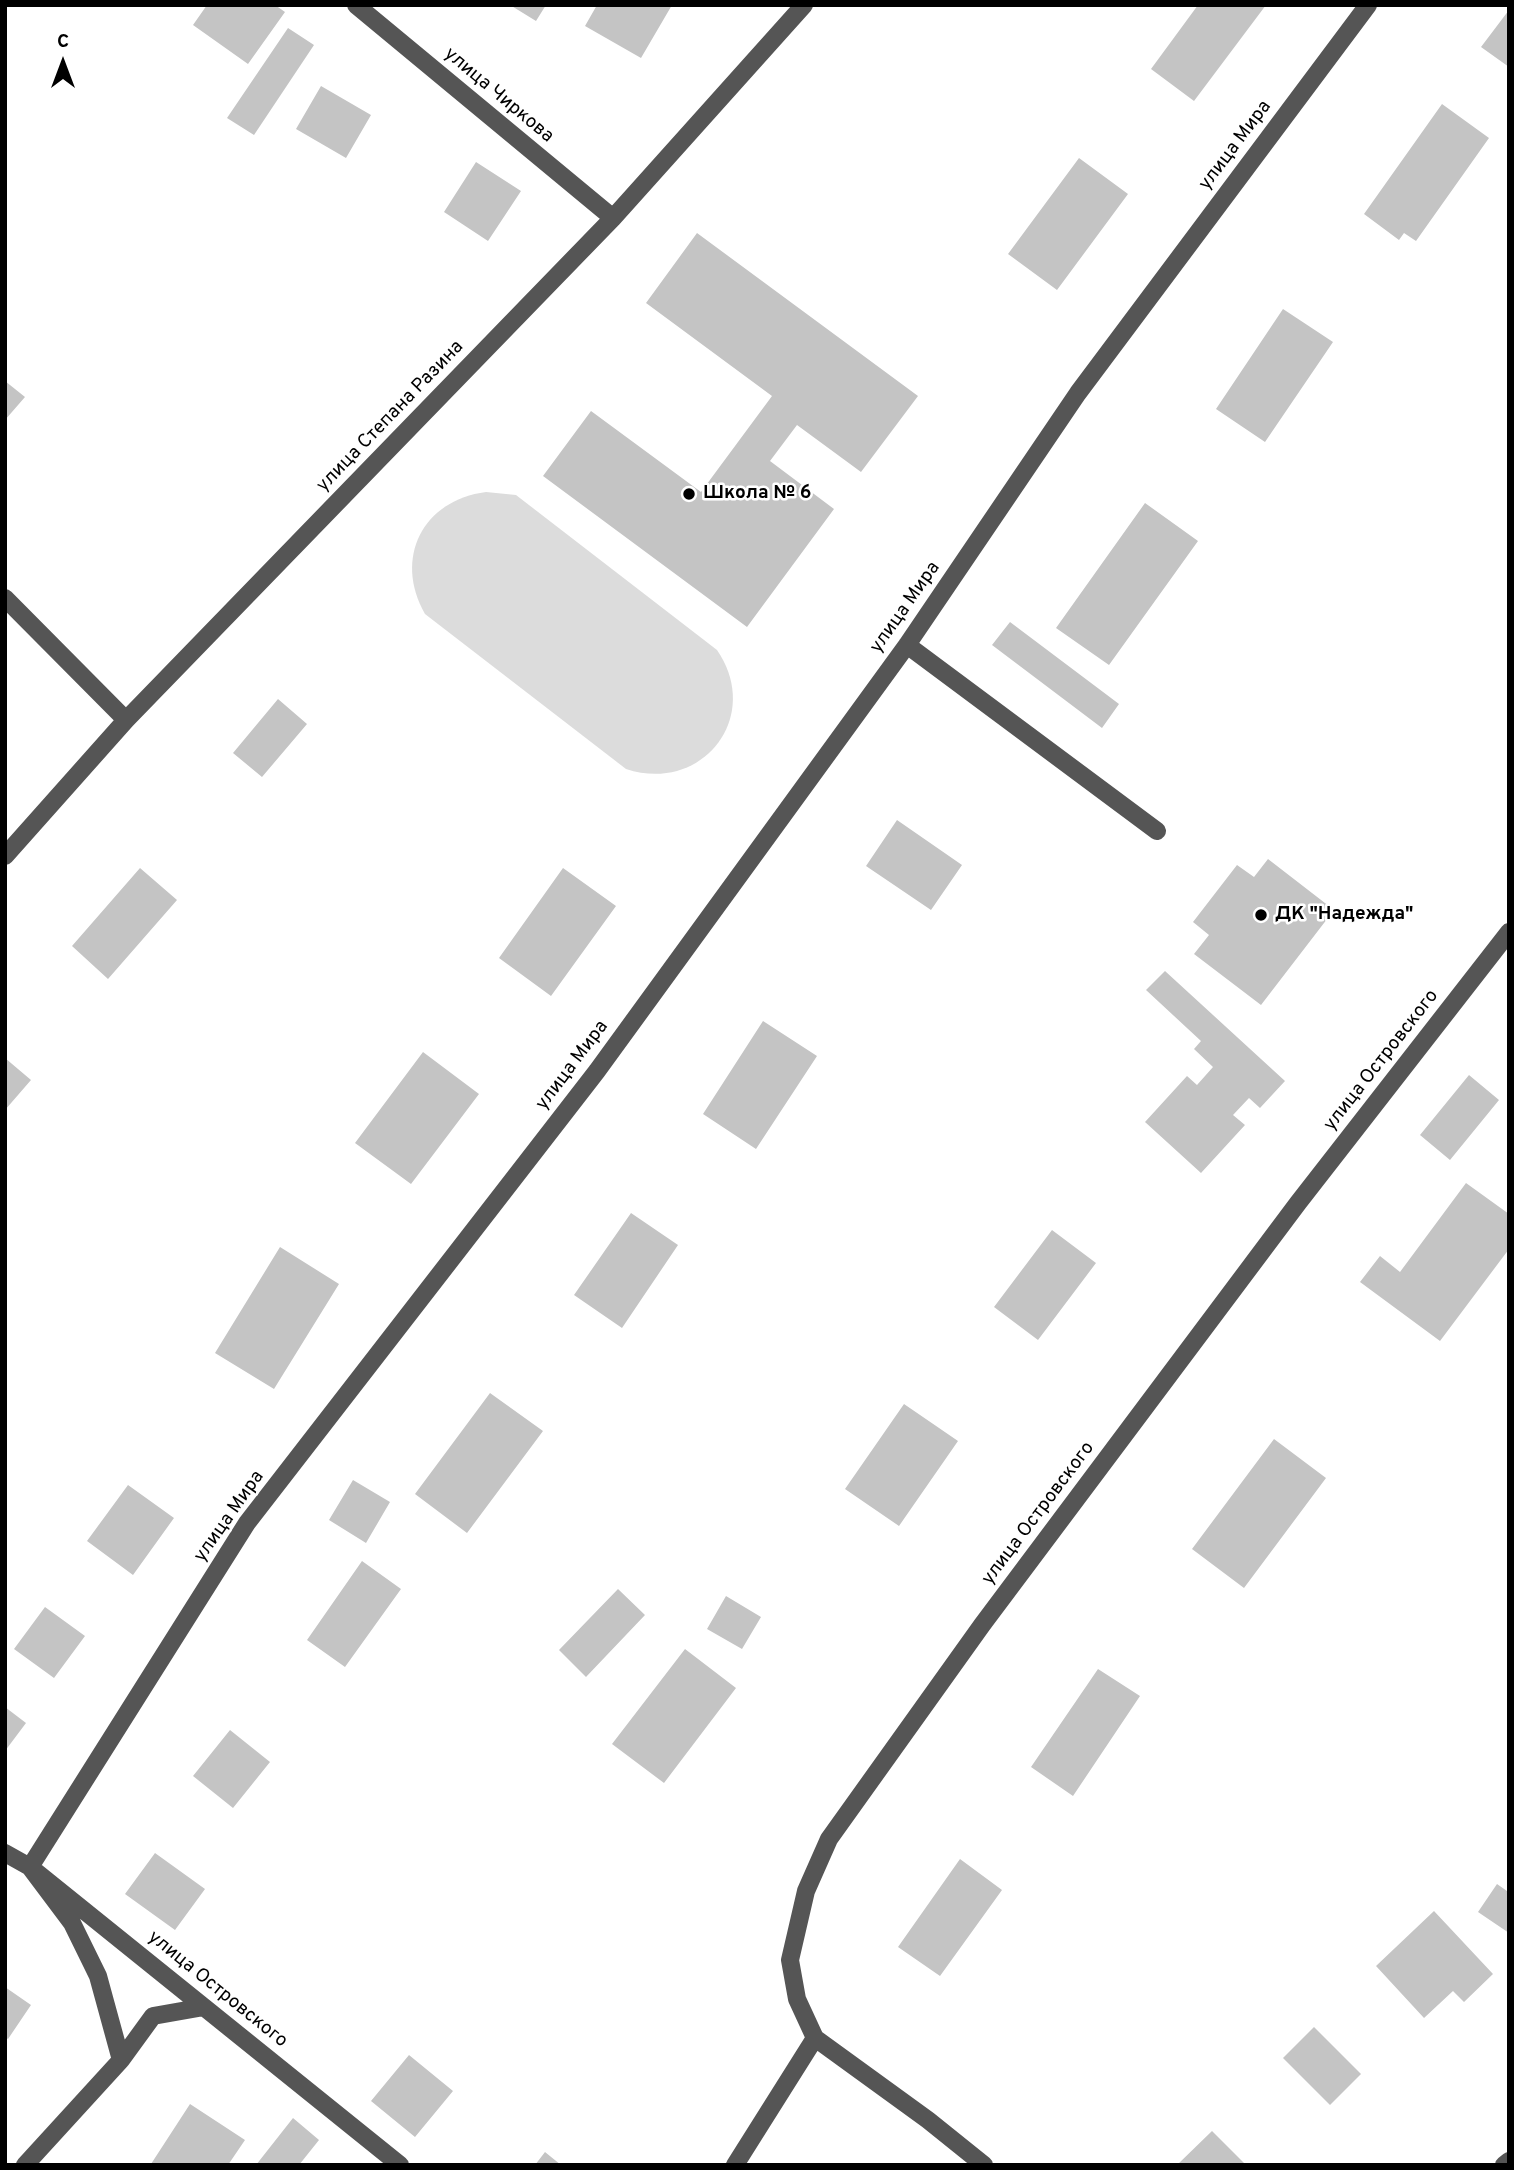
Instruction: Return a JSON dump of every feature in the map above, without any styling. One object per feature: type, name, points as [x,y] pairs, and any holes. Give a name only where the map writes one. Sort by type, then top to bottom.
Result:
[{"type":"street","name":"улица Чиркова","points":[[356,5],[613,218]]},
{"type":"street","name":"улица Степана Разина","points":[[5,856],[126,720],[613,218],[804,5]]},
{"type":"street","name":"улица Мира","points":[[30,1867],[247,1524],[597,1071],[907,645],[1078,393],[1368,5]]},
{"type":"street","points":[[5,598],[126,720]]},
{"type":"street","points":[[907,645],[1157,831]]},
{"type":"street","name":"улица Островского","points":[[815,2038],[797,1999],[790,1960],[806,1891],[829,1839],[982,1625],[1256,1259],[1509,932]]},
{"type":"street","name":"улица Островского","points":[[5,1853],[30,1867],[400,2165]]},
{"type":"street","points":[[30,1867],[72,1923],[98,1976],[121,2060]]},
{"type":"street","points":[[26,2165],[121,2060],[153,2016],[204,2007]]},
{"type":"street","points":[[734,2165],[815,2038],[928,2120],[984,2165]]},
{"type":"street","points":[[1504,2165],[1509,2161]]},
{"type":"shaded area","points":[[486,492],[516,495],[717,650],[729,675],[733,700],[728,724],[717,744],[700,760],[679,770],[654,774],[626,769],[425,614],[416,593],[412,572],[420,535],[431,519],[445,507],[464,497]]},
{"type":"building","points":[[207,5],[275,5],[285,12],[248,64],[193,25]]},
{"type":"building","points":[[510,5],[546,5],[536,21]]},
{"type":"building","points":[[597,5],[672,5],[641,58],[585,26]]},
{"type":"building","points":[[1198,5],[1266,5],[1194,101],[1151,69]]},
{"type":"building","points":[[1509,10],[1509,67],[1481,47]]},
{"type":"building","points":[[288,28],[314,45],[254,135],[227,118]]},
{"type":"building","points":[[321,86],[371,115],[346,158],[296,129]]},
{"type":"building","points":[[1442,104],[1489,138],[1416,241],[1404,233],[1399,240],[1364,214]]},
{"type":"building","points":[[1079,158],[1128,194],[1057,290],[1008,254]]},
{"type":"building","points":[[476,162],[521,191],[488,241],[444,212]]},
{"type":"building","points":[[697,233],[918,396],[861,472],[797,425],[770,461],[834,509],[747,627],[543,476],[591,411],[701,492],[772,396],[646,303]]},
{"type":"building","points":[[1283,309],[1333,342],[1265,442],[1216,409]]},
{"type":"building","points":[[5,381],[25,397],[5,420]]},
{"type":"building","points":[[1145,503],[1198,541],[1109,665],[1056,628]]},
{"type":"building","points":[[1010,622],[1119,704],[1102,728],[992,645]]},
{"type":"building","points":[[278,699],[307,724],[262,777],[233,753]]},
{"type":"building","points":[[897,820],[962,865],[931,910],[866,866]]},
{"type":"building","points":[[1268,859],[1334,910],[1261,1005],[1194,954],[1209,935],[1193,922],[1237,865],[1254,877]]},
{"type":"building","points":[[140,868],[177,900],[108,979],[72,946]]},
{"type":"building","points":[[563,868],[616,906],[551,996],[499,958]]},
{"type":"building","points":[[1165,971],[1285,1081],[1260,1108],[1249,1098],[1233,1115],[1245,1125],[1201,1173],[1145,1122],[1187,1076],[1197,1085],[1213,1067],[1194,1049],[1201,1041],[1146,990]]},
{"type":"building","points":[[763,1021],[817,1056],[756,1149],[703,1114]]},
{"type":"building","points":[[423,1052],[479,1094],[411,1184],[355,1143]]},
{"type":"building","points":[[5,1058],[31,1080],[5,1110]]},
{"type":"building","points":[[1469,1075],[1499,1100],[1450,1160],[1420,1135]]},
{"type":"building","points":[[1466,1183],[1509,1214],[1509,1249],[1440,1341],[1360,1282],[1380,1256],[1400,1272]]},
{"type":"building","points":[[631,1213],[678,1245],[622,1328],[574,1295]]},
{"type":"building","points":[[1052,1230],[1096,1263],[1038,1340],[994,1307]]},
{"type":"building","points":[[280,1247],[339,1284],[274,1389],[215,1353]]},
{"type":"building","points":[[490,1393],[543,1431],[467,1533],[415,1494]]},
{"type":"building","points":[[904,1404],[958,1441],[899,1526],[845,1489]]},
{"type":"building","points":[[1274,1439],[1326,1478],[1244,1588],[1192,1549]]},
{"type":"building","points":[[353,1480],[390,1502],[366,1543],[329,1520]]},
{"type":"building","points":[[128,1485],[174,1518],[133,1575],[87,1541]]},
{"type":"building","points":[[362,1561],[401,1589],[345,1667],[307,1640]]},
{"type":"building","points":[[618,1589],[645,1615],[586,1677],[559,1650]]},
{"type":"building","points":[[726,1596],[761,1617],[742,1649],[707,1629]]},
{"type":"building","points":[[45,1607],[85,1636],[54,1678],[14,1649]]},
{"type":"building","points":[[685,1649],[736,1688],[664,1783],[612,1744]]},
{"type":"building","points":[[1098,1669],[1140,1696],[1073,1796],[1031,1767]]},
{"type":"building","points":[[5,1707],[26,1723],[5,1751]]},
{"type":"building","points":[[230,1730],[270,1762],[233,1808],[193,1776]]},
{"type":"building","points":[[155,1853],[205,1889],[175,1930],[125,1894]]},
{"type":"building","points":[[960,1859],[1002,1890],[940,1976],[898,1947]]},
{"type":"building","points":[[1497,1884],[1507,1891],[1509,1888],[1509,1933],[1478,1912]]},
{"type":"building","points":[[1434,1911],[1493,1974],[1464,2002],[1453,1991],[1424,2018],[1376,1966]]},
{"type":"building","points":[[5,1987],[31,2005],[8,2039],[5,2037]]},
{"type":"building","points":[[1314,2027],[1361,2074],[1330,2105],[1283,2058]]},
{"type":"building","points":[[409,2055],[453,2091],[415,2137],[371,2101]]},
{"type":"building","points":[[190,2104],[245,2140],[228,2165],[151,2164]]},
{"type":"building","points":[[293,2118],[319,2140],[299,2165],[256,2165]]},
{"type":"building","points":[[1212,2131],[1246,2165],[1177,2165]]},
{"type":"building","points":[[545,2152],[561,2165],[535,2165]]},
{"type":"place","name":"Школа № 6","points":[[689,494]]},
{"type":"place","name":"ДК \"Надежда\"","points":[[1261,915]]}]
